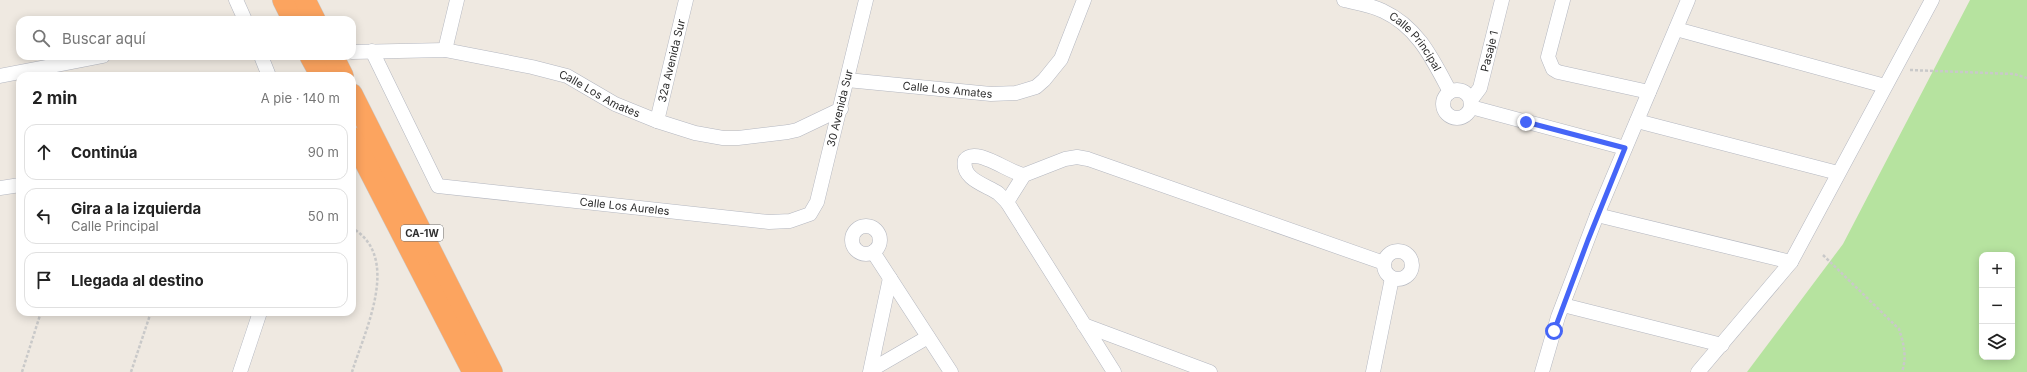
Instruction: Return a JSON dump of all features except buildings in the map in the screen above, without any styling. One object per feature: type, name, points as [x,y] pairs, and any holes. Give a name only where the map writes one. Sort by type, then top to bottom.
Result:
[{"type":"highway","points":[[283,0],[291,16]]},
{"type":"highway","points":[[305,0],[313,16]]},
{"type":"highway","points":[[312,60],[318,72]]},
{"type":"highway","points":[[335,60],[341,72]]},
{"type":"highway","name":"CA-1W","points":[[356,102],[492,372]]},
{"type":"highway","name":"CA-1W","points":[[356,145],[473,372]]},
{"type":"street","points":[[236,0],[243,16]]},
{"type":"street","points":[[445,50],[457,0]]},
{"type":"street","name":"32a Avenida Sur","points":[[657,121],[686,0]]},
{"type":"street","name":"30 Avenida Sur","points":[[810,214],[817,202],[841,109],[866,0]]},
{"type":"street","name":"Calle Los Amates","points":[[847,80],[991,94],[1016,93],[1036,87],[1044,80],[1061,59],[1084,0]]},
{"type":"street","name":"Calle Principal","points":[[1344,0],[1382,10],[1409,28],[1430,55],[1450,92]]},
{"type":"street","name":"Pasaje 1","points":[[1471,104],[1480,88],[1502,0]]},
{"type":"street","points":[[1563,0],[1548,57],[1554,69],[1558,72],[1649,92]]},
{"type":"street","points":[[1542,372],[1563,305],[1597,215],[1688,0]]},
{"type":"street","points":[[1698,372],[1791,262],[1930,0]]},
{"type":"street","points":[[1676,29],[1885,86]]},
{"type":"street","name":"Calle Los Amates","points":[[356,52],[445,50],[532,67],[567,76],[615,104],[657,121],[695,133],[723,138],[771,135],[797,130],[841,109]]},
{"type":"street","name":"Calle Los Aureles","points":[[372,51],[438,186],[769,222],[790,221],[810,214]]},
{"type":"street","points":[[21,72],[82,60]]},
{"type":"street","points":[[263,60],[267,72]]},
{"type":"street","points":[[0,76],[16,73]]},
{"type":"street","points":[[1461,91],[1469,96],[1471,104],[1465,116],[1461,118],[1451,117],[1444,111],[1443,106],[1445,97],[1450,92],[1461,91]]},
{"type":"street","points":[[1471,104],[1625,148]]},
{"type":"street","points":[[1637,121],[1838,173]]},
{"type":"street","points":[[1024,175],[1011,171],[980,156],[972,155],[965,160],[965,170],[970,176],[998,194],[1007,202],[1114,372]]},
{"type":"street","points":[[1007,202],[1024,175],[1065,159],[1077,157],[1088,159],[1384,263]]},
{"type":"street","points":[[0,188],[16,186]]},
{"type":"street","points":[[1597,215],[1791,262]]},
{"type":"street","points":[[874,252],[950,372]]},
{"type":"street","points":[[1394,252],[1402,252],[1410,257],[1412,266],[1409,274],[1402,279],[1392,278],[1386,271],[1384,263],[1386,258],[1394,252]]},
{"type":"street","points":[[870,371],[890,278]]},
{"type":"street","points":[[1372,372],[1392,278]]},
{"type":"street","points":[[1563,305],[1722,344]]},
{"type":"street","points":[[240,372],[259,316]]},
{"type":"street","points":[[1084,324],[1210,372]]},
{"type":"street","points":[[870,371],[928,337]]},
{"type":"path","points":[[1894,70],[2014,74],[2027,78]]},
{"type":"path","points":[[352,372],[374,303],[378,273],[374,252],[363,235],[356,231]]},
{"type":"path","points":[[1822,255],[1899,329],[1904,345],[1905,362],[1902,372]]},
{"type":"path","points":[[22,372],[40,316]]},
{"type":"path","points":[[131,372],[150,316]]},
{"type":"green space","points":[[1970,0],[2027,0],[2027,372],[1747,372],[1843,244]]},
{"type":"route","points":[[1526,122],[1625,148],[1568,289],[1554,331]]}]
